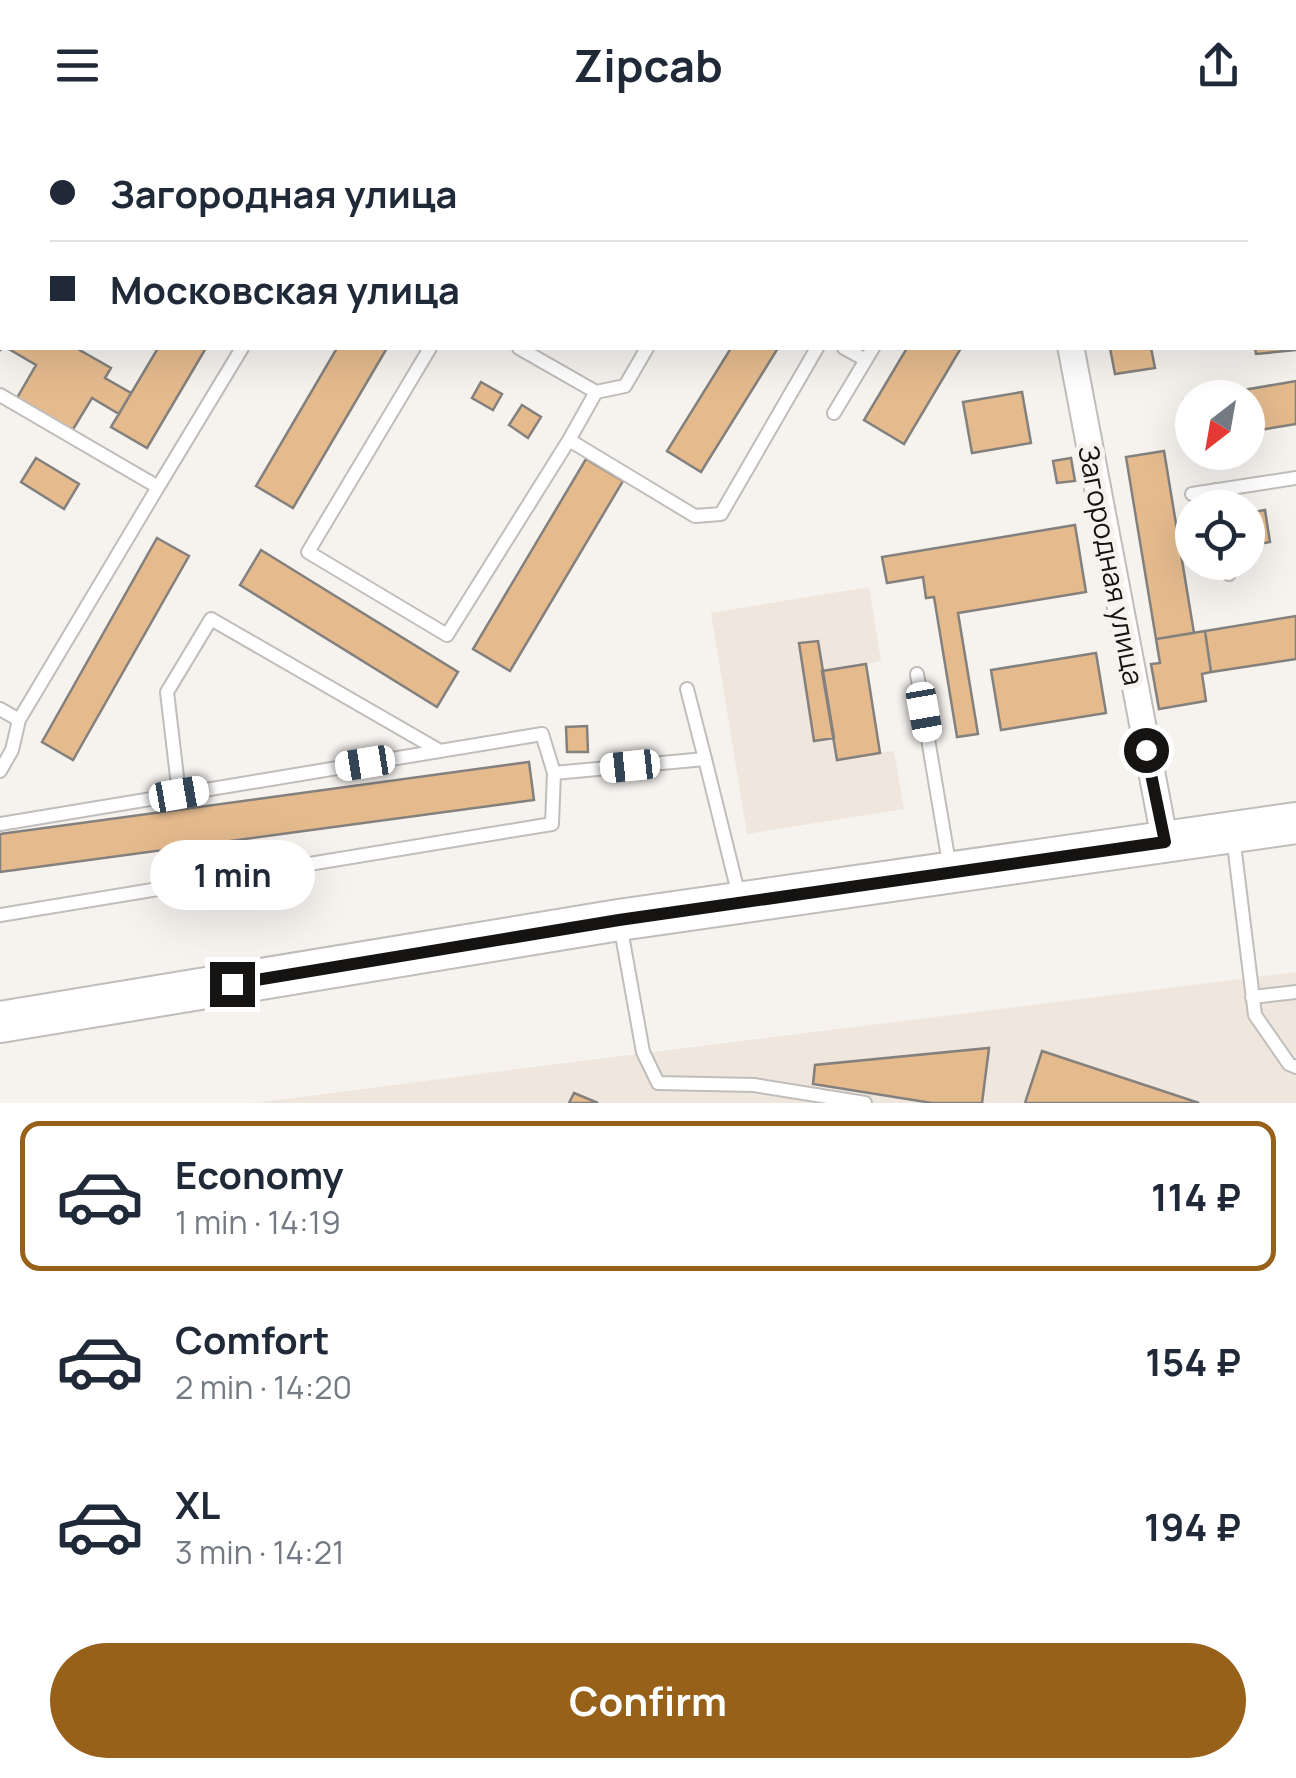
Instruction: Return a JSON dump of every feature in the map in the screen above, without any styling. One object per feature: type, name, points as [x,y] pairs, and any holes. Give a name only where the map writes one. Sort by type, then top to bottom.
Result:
[{"type":"main road","points":[[0,1022],[619,920],[1296,823]]},
{"type":"street","name":"Загородная улица","points":[[1071,350],[1165,842]]},
{"type":"lane","points":[[0,770],[12,750],[18,720],[241,350]]},
{"type":"lane","points":[[429,350],[308,552],[446,635],[596,392]]},
{"type":"lane","points":[[523,350],[596,392],[626,386],[647,350]]},
{"type":"lane","points":[[568,440],[695,516],[721,514],[817,350]]},
{"type":"lane","points":[[834,413],[870,354]]},
{"type":"lane","points":[[0,395],[158,488]]},
{"type":"lane","points":[[1216,490],[1296,478]]},
{"type":"lane","points":[[179,794],[167,692],[211,619],[440,751]]},
{"type":"lane","points":[[917,674],[950,872]]},
{"type":"lane","points":[[688,690],[741,902]]},
{"type":"lane","points":[[0,709],[18,720]]},
{"type":"lane","points":[[0,824],[542,734],[554,773],[552,824],[0,915]]},
{"type":"lane","points":[[554,773],[706,759]]},
{"type":"lane","points":[[1233,832],[1255,1015],[1296,1067]]},
{"type":"lane","points":[[619,920],[644,1052],[658,1083],[754,1085],[865,1103]]},
{"type":"lane","points":[[1252,997],[1296,992]]},
{"type":"shaded area","points":[[869,587],[881,661],[866,664],[880,752],[894,751],[904,809],[747,834],[711,613]]},
{"type":"shaded area","points":[[1296,972],[1296,1103],[254,1103],[534,1067]]},
{"type":"building","points":[[10,350],[80,350],[111,368],[105,378],[131,393],[119,414],[92,398],[72,431],[17,398],[36,365]]},
{"type":"building","points":[[157,350],[205,350],[147,448],[111,427]]},
{"type":"building","points":[[336,350],[386,350],[293,508],[256,486]]},
{"type":"building","points":[[730,350],[777,350],[701,472],[667,451]]},
{"type":"building","points":[[906,350],[960,350],[904,444],[864,420]]},
{"type":"building","points":[[1110,350],[1151,350],[1155,368],[1115,374]]},
{"type":"building","points":[[1255,350],[1296,350],[1256,354]]},
{"type":"building","points":[[1296,381],[1296,424],[1265,429],[1265,386]]},
{"type":"building","points":[[481,382],[502,394],[493,410],[472,398]]},
{"type":"building","points":[[1022,392],[1031,443],[972,453],[963,402]]},
{"type":"building","points":[[522,405],[541,417],[528,438],[509,425]]},
{"type":"building","points":[[1164,451],[1175,518],[1175,580],[1185,580],[1194,633],[1156,639],[1126,457]]},
{"type":"building","points":[[36,458],[79,484],[64,509],[21,482]]},
{"type":"building","points":[[1071,458],[1075,481],[1057,483],[1053,461]]},
{"type":"building","points":[[586,459],[623,481],[510,671],[473,649]]},
{"type":"building","points":[[1265,510],[1270,542],[1265,543]]},
{"type":"building","points":[[1075,525],[1086,592],[958,613],[978,734],[957,737],[934,597],[926,598],[923,577],[887,583],[882,557]]},
{"type":"building","points":[[157,538],[189,556],[73,760],[42,742]]},
{"type":"building","points":[[261,550],[458,672],[437,707],[240,585]]},
{"type":"building","points":[[1296,616],[1296,659],[1211,672],[1205,631]]},
{"type":"building","points":[[1205,631],[1211,672],[1202,674],[1206,701],[1159,709],[1151,664],[1160,663],[1156,639]]},
{"type":"building","points":[[818,641],[834,738],[814,741],[799,643]]},
{"type":"building","points":[[1096,653],[1106,713],[1001,730],[991,670]]},
{"type":"building","points":[[866,664],[880,753],[837,760],[822,671]]},
{"type":"building","points":[[587,726],[588,752],[567,752],[566,727]]},
{"type":"building","points":[[529,762],[534,800],[0,872],[0,834]]},
{"type":"building","points":[[989,1048],[982,1103],[932,1103],[813,1084],[815,1065]]},
{"type":"building","points":[[1042,1051],[1199,1103],[1025,1103]]},
{"type":"building","points":[[574,1093],[598,1103],[569,1103]]},
{"type":"route","points":[[232,984],[619,920],[1165,842],[1146,750]]}]
